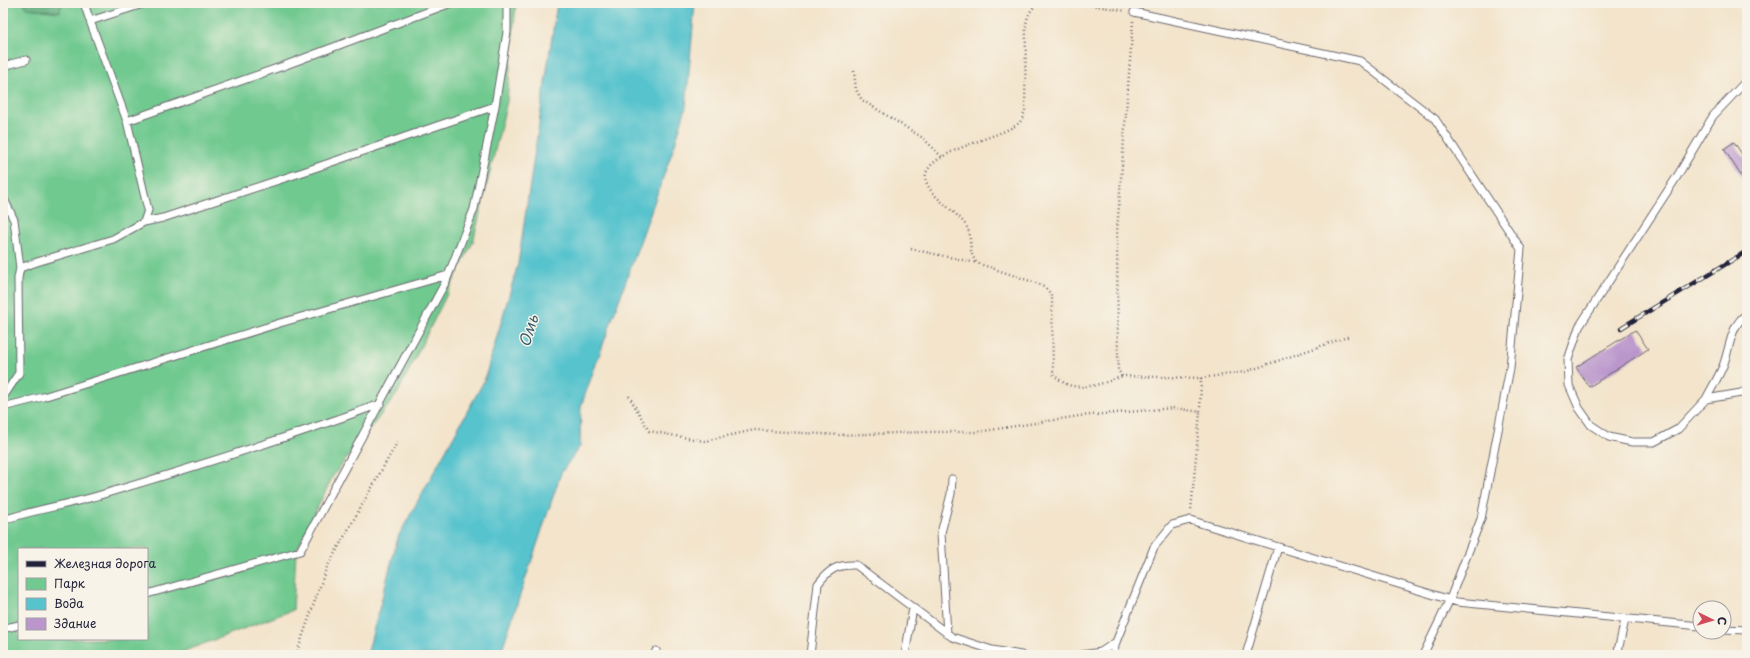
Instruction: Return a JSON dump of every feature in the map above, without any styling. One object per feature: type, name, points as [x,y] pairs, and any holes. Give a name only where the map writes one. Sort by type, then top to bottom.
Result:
[{"type":"lane","points":[[84,3],[127,122],[148,210],[144,222]]},
{"type":"lane","points":[[90,21],[146,3]]},
{"type":"lane","points":[[127,122],[300,60],[451,3]]},
{"type":"lane","points":[[148,594],[300,551],[448,275],[474,209],[495,106],[507,32],[507,3]]},
{"type":"lane","points":[[1134,12],[1360,62],[1435,119],[1522,249],[1510,368],[1481,519],[1450,599],[1423,655]]},
{"type":"lane","points":[[3,66],[26,60]]},
{"type":"lane","points":[[1747,80],[1713,116],[1678,175],[1579,327],[1568,360],[1569,385],[1579,408],[1591,425],[1609,437],[1632,442],[1654,442],[1678,429],[1706,400],[1723,366],[1731,336],[1743,317],[1747,314]]},
{"type":"lane","points":[[20,268],[113,239],[144,222],[162,218],[303,172],[495,106]]},
{"type":"lane","points":[[3,197],[14,220],[20,268],[18,278],[19,373],[3,397]]},
{"type":"lane","points":[[3,406],[43,397],[280,323],[448,275]]},
{"type":"lane","points":[[1706,400],[1741,393],[1747,390]]},
{"type":"lane","points":[[3,520],[28,512],[95,496],[200,465],[284,439],[380,404]]},
{"type":"lane","points":[[947,634],[941,533],[951,494],[952,479]]},
{"type":"lane","points":[[1114,655],[1116,642],[1154,548],[1172,525],[1190,520],[1457,602],[1625,620],[1692,625]]},
{"type":"lane","points":[[1246,655],[1278,547]]},
{"type":"lane","points":[[810,655],[818,584],[825,574],[842,564],[856,565],[952,637],[992,650],[1021,655]]},
{"type":"lane","points":[[905,655],[913,608]]},
{"type":"lane","points":[[1617,655],[1625,620]]},
{"type":"lane","points":[[3,627],[6,628],[18,625]]},
{"type":"lane","points":[[1732,629],[1747,630]]},
{"type":"lane","points":[[1082,655],[1101,652],[1116,642]]},
{"type":"path","points":[[977,264],[972,258],[970,251],[969,230],[964,223],[934,194],[926,181],[926,172],[930,164],[951,151],[1001,133],[1020,122],[1025,112],[1026,24],[1028,14],[1033,7],[1040,3]]},
{"type":"path","points":[[1079,3],[1134,12],[1118,231],[1118,370],[1122,376]]},
{"type":"path","points":[[854,71],[856,90],[862,100],[923,138],[942,157]]},
{"type":"path","points":[[910,248],[1020,276],[1039,284],[1048,290],[1052,297],[1053,374],[1065,384],[1080,387],[1108,382],[1122,376],[1201,378],[1245,372],[1350,336]]},
{"type":"path","points":[[1190,520],[1200,412],[1201,378]]},
{"type":"path","points":[[629,396],[649,431],[704,440],[754,430],[838,435],[978,432],[1086,415],[1176,408],[1200,412]]},
{"type":"path","points":[[296,655],[326,569],[398,441]]},
{"type":"green space","points":[[3,3],[24,3],[26,8],[59,11],[63,3],[516,3],[507,101],[473,242],[397,394],[333,476],[296,551],[293,610],[174,655],[3,655]]},
{"type":"green space","points":[[24,3],[63,3],[59,12],[26,8]]},
{"type":"water","name":"Омь","points":[[557,3],[695,3],[686,107],[674,147],[581,406],[580,446],[561,473],[500,655],[367,655],[398,537],[484,381],[518,264]]},
{"type":"building","points":[[1734,142],[1747,162],[1747,185],[1724,149]]},
{"type":"building","points":[[1635,330],[1648,349],[1589,387],[1576,367]]},
{"type":"railway","points":[[1621,328],[1747,251]]}]
